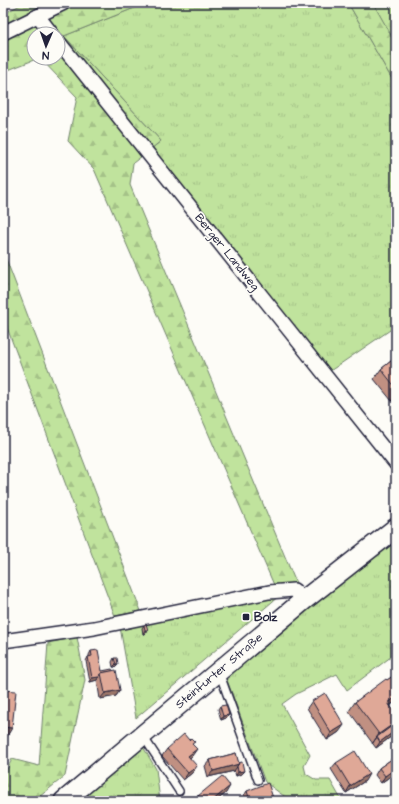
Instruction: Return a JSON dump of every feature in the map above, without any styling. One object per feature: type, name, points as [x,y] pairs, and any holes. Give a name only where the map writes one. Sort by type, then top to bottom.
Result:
[{"type":"main road","name":"Steinfurter Straße","points":[[64,801],[304,600],[396,528]]},
{"type":"street","points":[[3,33],[64,3]]},
{"type":"street","points":[[38,16],[46,26]]},
{"type":"street","name":"Berger Landweg","points":[[66,51],[396,464]]},
{"type":"street","points":[[3,641],[94,628],[269,592],[294,590],[304,600]]},
{"type":"lane","points":[[219,671],[258,780]]},
{"type":"lane","points":[[143,735],[179,791]]},
{"type":"green space","points":[[24,3],[147,3],[66,35],[66,26],[26,26],[26,63],[3,72],[3,14]]},
{"type":"green space","points":[[147,3],[348,3],[396,86],[396,326],[330,371],[150,150],[161,141],[66,38],[66,35]]},
{"type":"green space","points":[[348,3],[373,3],[396,44],[396,86]]},
{"type":"green space","points":[[396,3],[396,44],[373,4]]},
{"type":"green space","points":[[66,38],[161,141],[133,163],[130,185],[301,595],[274,585],[94,169],[68,141],[77,97],[48,66],[66,66]]},
{"type":"green space","points":[[3,251],[141,611],[115,616],[3,317]]},
{"type":"green space","points":[[396,537],[396,653],[347,690],[337,674],[296,694],[282,704],[310,755],[304,766],[306,774],[316,780],[330,780],[342,801],[289,801],[265,782],[225,675]]},
{"type":"green space","points":[[279,596],[136,718],[120,627]]},
{"type":"green space","points":[[77,637],[85,680],[65,776],[34,801],[3,801],[3,778],[12,759],[39,766],[48,643]]},
{"type":"green space","points":[[142,745],[156,769],[160,801],[74,801]]},
{"type":"building","points":[[396,357],[396,388],[381,369]]},
{"type":"building","points":[[146,624],[148,630],[145,630],[144,625]]},
{"type":"building","points":[[98,650],[102,671],[112,669],[113,671],[101,673],[99,677],[92,678],[88,657],[92,656],[91,651]]},
{"type":"building","points":[[114,658],[117,658],[118,664],[116,664]]},
{"type":"building","points":[[116,670],[120,690],[105,693],[101,673]]},
{"type":"building","points":[[396,674],[396,697],[388,703],[396,714],[396,722],[379,734],[355,702],[386,679],[387,680]]},
{"type":"building","points":[[3,690],[16,691],[12,728],[3,727]]},
{"type":"building","points":[[325,693],[344,725],[331,733],[312,701]]},
{"type":"building","points":[[226,705],[229,715],[223,716],[220,706]]},
{"type":"building","points":[[396,723],[396,730],[380,742],[377,737]]},
{"type":"building","points":[[184,734],[189,740],[191,738],[195,742],[192,744],[197,749],[188,756],[197,766],[188,773],[167,749]]},
{"type":"building","points":[[355,751],[369,774],[350,786],[336,763]]},
{"type":"building","points":[[236,753],[239,764],[213,771],[210,760]]},
{"type":"building","points":[[396,756],[396,768],[385,776],[379,768]]},
{"type":"building","points":[[242,762],[244,771],[238,772],[238,763]]},
{"type":"building","points":[[222,776],[230,786],[212,801],[202,801],[198,796]]},
{"type":"building","points":[[268,783],[274,801],[250,801],[247,791]]},
{"type":"place","name":"Bolz","points":[[246,617]]}]
